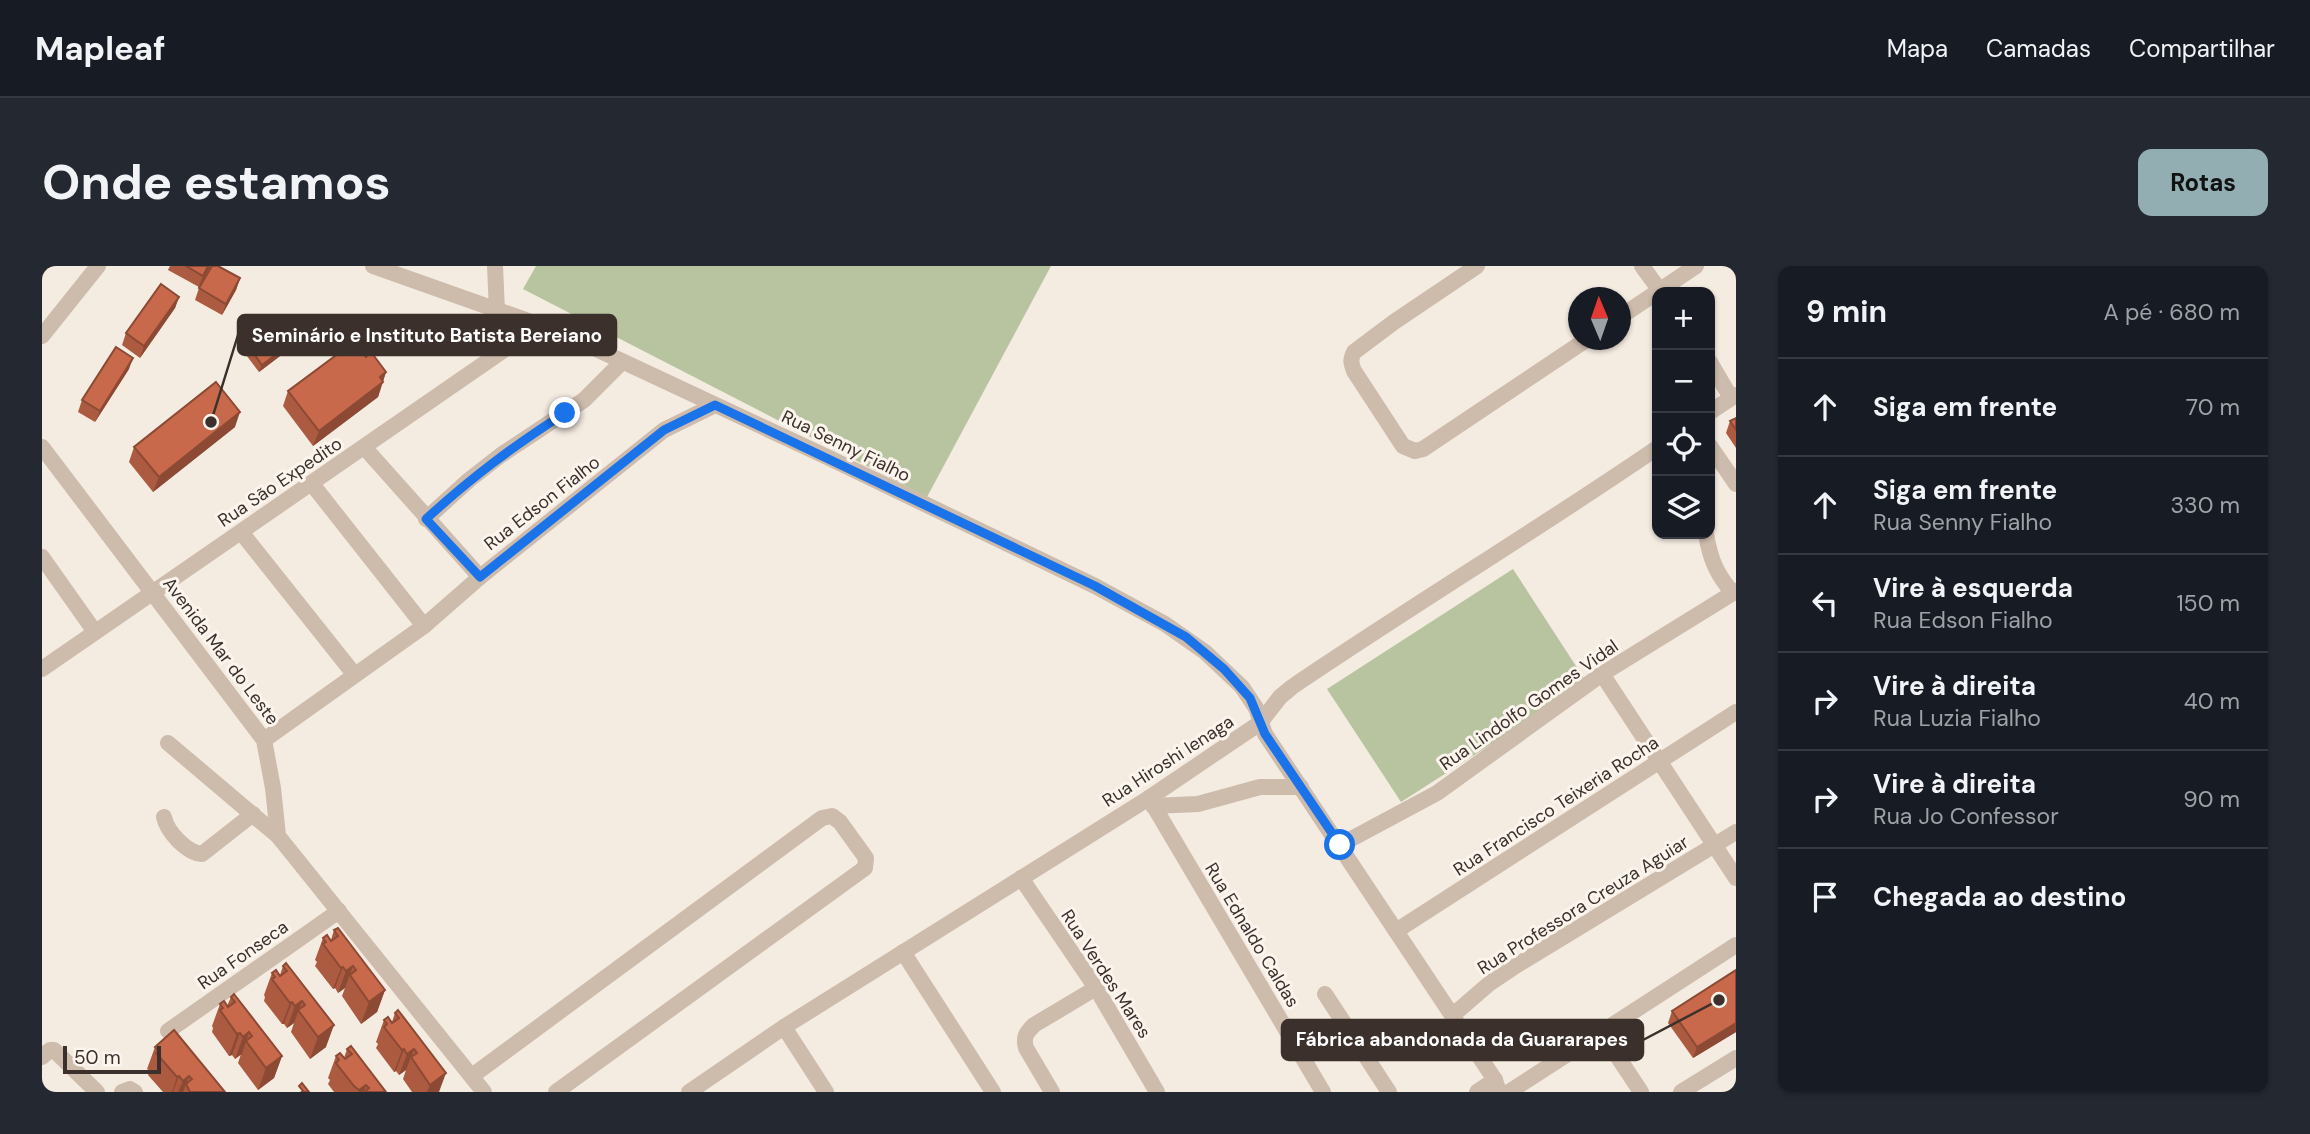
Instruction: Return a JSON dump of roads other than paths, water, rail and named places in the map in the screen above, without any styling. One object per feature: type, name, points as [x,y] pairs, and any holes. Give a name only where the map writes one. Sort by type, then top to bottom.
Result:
[{"type":"street","points":[[42,336],[98,266]]},
{"type":"street","name":"Rua Senny Fialho","points":[[373,266],[586,344],[1095,586],[1165,624],[1205,652],[1241,687],[1256,708],[1260,723],[1497,1086]]},
{"type":"street","points":[[495,266],[496,311]]},
{"type":"street","points":[[1477,266],[1354,352],[1350,363],[1354,371],[1403,446],[1415,451],[1423,449],[1571,350]]},
{"type":"street","points":[[1642,266],[1657,287]]},
{"type":"street","points":[[1666,287],[1696,266]]},
{"type":"street","points":[[1631,310],[1652,296]]},
{"type":"street","name":"Rua São Expedito","points":[[42,669],[540,326]]},
{"type":"street","points":[[426,519],[501,455],[584,400],[622,362]]},
{"type":"street","points":[[1715,369],[1733,396],[1715,409]]},
{"type":"street","name":"Rua Edson Fialho","points":[[264,740],[424,626],[480,577],[664,430],[715,405]]},
{"type":"street","name":"Avenida Mar do Leste","points":[[42,447],[264,740],[278,836]]},
{"type":"street","points":[[364,447],[480,577]]},
{"type":"street","name":"Rua Hiroshi Ienaga","points":[[689,1092],[784,1027],[903,952],[1021,878],[1151,802],[1260,723],[1280,697],[1292,687],[1405,611],[1562,513],[1652,451]]},
{"type":"street","points":[[1715,453],[1736,484]]},
{"type":"street","points":[[312,484],[424,626]]},
{"type":"street","points":[[242,532],[354,674]]},
{"type":"street","points":[[1707,539],[1719,578],[1735,592]]},
{"type":"street","points":[[42,557],[94,632]]},
{"type":"street","name":"Rua Lindolfo Gomes Vidal","points":[[1340,845],[1437,793],[1602,674],[1735,592]]},
{"type":"street","points":[[1602,674],[1736,878]]},
{"type":"street","name":"Rua Francisco Teixeria Rocha","points":[[1396,931],[1736,712]]},
{"type":"street","points":[[168,743],[278,836],[484,1092]]},
{"type":"street","points":[[1151,802],[1198,804],[1260,787],[1301,787]]},
{"type":"street","name":"Rua Ednaldo Caldas","points":[[1151,802],[1323,1092]]},
{"type":"street","points":[[164,817],[168,828],[198,854],[207,851],[253,814]]},
{"type":"street","points":[[472,1076],[822,818],[832,816],[840,822],[866,858],[865,868],[556,1092]]},
{"type":"street","name":"Rua Professora Creuza Aguiar","points":[[1452,1014],[1514,967],[1736,832]]},
{"type":"street","name":"Rua Verdes Mares","points":[[1021,878],[1096,988],[1157,1092]]},
{"type":"street","name":"Rua Fonseca","points":[[168,1031],[339,911]]},
{"type":"street","points":[[1477,1092],[1497,1086],[1510,1092],[1736,945]]},
{"type":"street","points":[[903,952],[993,1092]]},
{"type":"street","points":[[1052,1092],[1026,1048],[1026,1033],[1096,988]]},
{"type":"street","points":[[1325,994],[1390,1092]]},
{"type":"street","points":[[784,1027],[826,1092]]},
{"type":"street","points":[[1602,1033],[1641,1092]]},
{"type":"street","points":[[46,1051],[97,1092]]},
{"type":"street","points":[[1681,1092],[1735,1060]]},
{"type":"street","points":[[122,1092],[130,1089],[135,1092]]},
{"type":"place","name":"Seminário e Instituto Batista Bereiano","points":[[211,422]]},
{"type":"place","name":"Fábrica abandonada da Guararapes","points":[[1719,1000]]}]
